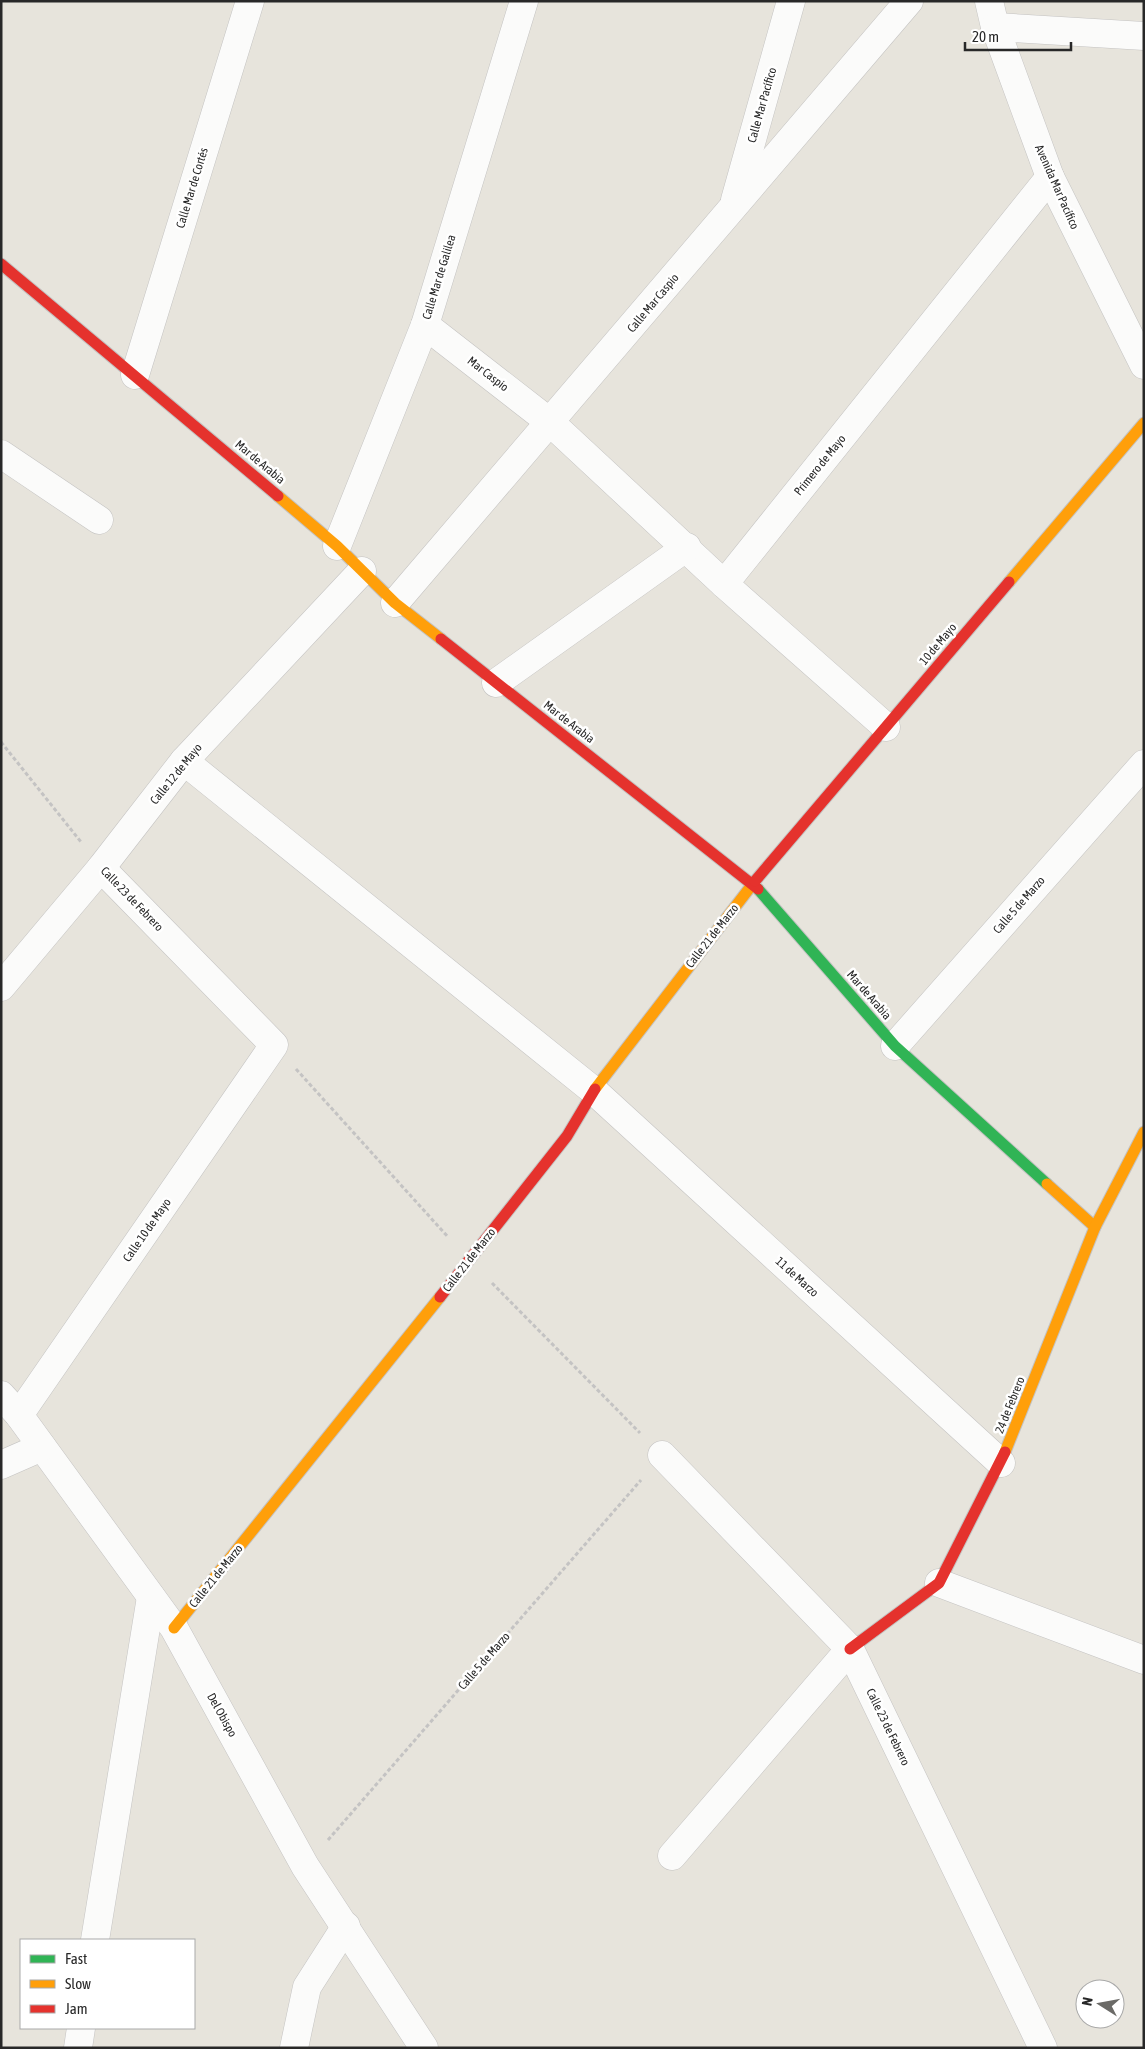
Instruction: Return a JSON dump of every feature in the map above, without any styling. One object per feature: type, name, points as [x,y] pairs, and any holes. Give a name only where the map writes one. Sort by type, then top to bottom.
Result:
[{"type":"street","name":"Calle Mar de Cortés","points":[[135,375],[250,1]]},
{"type":"street","name":"Calle Mar de Galilea","points":[[337,546],[425,325],[524,1]]},
{"type":"street","name":"Calle Mar Pacífico","points":[[732,208],[791,1]]},
{"type":"street","name":"Calle Mar Caspio","points":[[395,603],[551,423],[909,1]]},
{"type":"street","points":[[992,14],[1144,36]]},
{"type":"street","name":"Avenida Mar Pacífico","points":[[992,14],[1050,177],[1144,364]]},
{"type":"street","name":"Primero de Mayo","points":[[724,584],[1050,177]]},
{"type":"street","name":"Mar de Arabia","points":[[1,264],[337,546],[395,603],[753,883],[895,1046],[1095,1227]]},
{"type":"street","name":"Mar Caspio","points":[[425,325],[551,423],[687,547],[724,584]]},
{"type":"street","name":"10 de Mayo","points":[[753,883],[1144,423]]},
{"type":"street","points":[[1,454],[99,520]]},
{"type":"street","points":[[496,683],[687,547]]},
{"type":"street","name":"Calle 12 de Mayo","points":[[1,987],[101,868],[184,761],[362,572]]},
{"type":"street","points":[[724,584],[886,727]]},
{"type":"street","name":"11 de Marzo","points":[[184,761],[594,1091],[1001,1463]]},
{"type":"street","name":"Calle 5 de Marzo","points":[[895,1046],[1144,764]]},
{"type":"street","name":"Calle 23 de Febrero","points":[[101,868],[274,1045]]},
{"type":"street","name":"Calle 21 de Marzo","points":[[174,1628],[470,1260],[567,1136],[594,1091],[753,883]]},
{"type":"street","name":"Calle 10 de Mayo","points":[[19,1415],[274,1045]]},
{"type":"street","name":"24 de Febrero","points":[[850,1649],[939,1583],[1001,1463],[1095,1227],[1144,1132]]},
{"type":"street","name":"Del Obispo","points":[[1,1395],[19,1415],[174,1628],[305,1866],[424,2048]]},
{"type":"street","points":[[1,1465],[42,1447]]},
{"type":"street","name":"Calle 23 de Febrero","points":[[662,1456],[850,1649],[1043,2048]]},
{"type":"street","points":[[939,1583],[1144,1660]]},
{"type":"street","points":[[95,1939],[151,1596]]},
{"type":"street","points":[[672,1856],[850,1649]]},
{"type":"street","points":[[294,2048],[308,1986],[346,1926]]},
{"type":"street","points":[[78,2048],[81,2029]]},
{"type":"path","name":"Calle 23 de Febrero","points":[[1,742],[101,868]]},
{"type":"path","name":"Calle 5 de Marzo","points":[[305,1866],[662,1456]]},
{"type":"traffic: fast","points":[[758,889],[895,1046],[1047,1184]]},
{"type":"traffic: slow","points":[[1009,582],[1144,423]]},
{"type":"traffic: slow","points":[[278,496],[337,546],[395,603],[441,639]]},
{"type":"traffic: slow","points":[[595,1089],[755,881]]},
{"type":"traffic: slow","points":[[1005,1452],[1095,1227],[1144,1132]]},
{"type":"traffic: slow","points":[[1047,1184],[1095,1227]]},
{"type":"traffic: slow","points":[[174,1628],[440,1297]]},
{"type":"traffic: jam","points":[[1,264],[278,496]]},
{"type":"traffic: jam","points":[[755,881],[1009,582]]},
{"type":"traffic: jam","points":[[441,639],[758,889]]},
{"type":"traffic: jam","points":[[440,1297],[567,1136],[595,1089]]},
{"type":"traffic: jam","points":[[850,1649],[939,1583],[1005,1452]]}]
